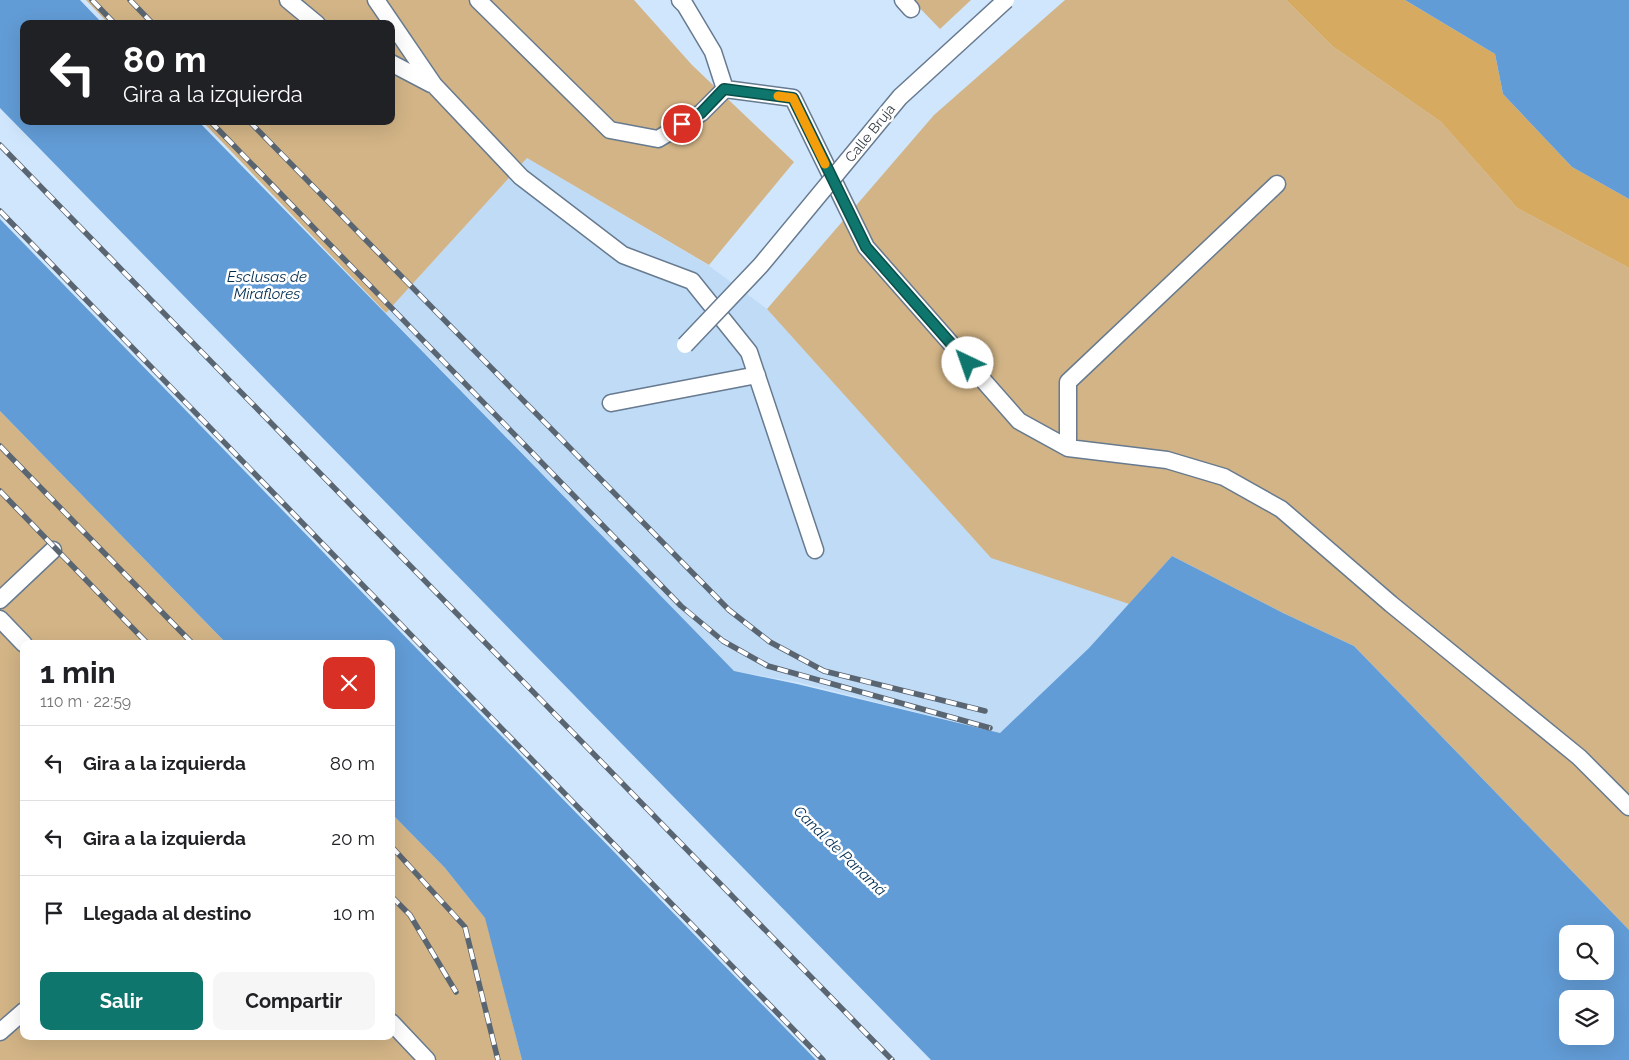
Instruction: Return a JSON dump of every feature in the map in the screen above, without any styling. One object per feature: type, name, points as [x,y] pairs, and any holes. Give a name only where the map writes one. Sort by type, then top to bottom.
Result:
[{"type":"lane","points":[[288,0],[312,20]]},
{"type":"lane","points":[[376,0],[390,20]]},
{"type":"lane","points":[[478,0],[610,130],[658,139],[701,113],[724,89]]},
{"type":"lane","points":[[680,0],[685,5],[713,52],[724,89]]},
{"type":"lane","name":"Calle Bruja","points":[[685,345],[761,265],[900,97],[1006,0]]},
{"type":"lane","points":[[395,28],[434,85],[521,177],[623,255],[692,281],[749,352],[815,550]]},
{"type":"lane","points":[[395,66],[434,85]]},
{"type":"lane","points":[[724,89],[793,98],[866,247],[1019,421],[1068,448],[1167,460],[1224,477],[1281,509],[1391,604],[1579,758],[1629,807]]},
{"type":"lane","points":[[1068,448],[1068,382],[1277,184]]},
{"type":"lane","points":[[611,403],[757,375]]},
{"type":"lane","points":[[0,600],[53,550]]},
{"type":"lane","points":[[0,619],[20,640]]},
{"type":"lane","points":[[0,1032],[20,1014]]},
{"type":"lane","points":[[395,1026],[427,1060]]},
{"type":"shaded area","points":[[86,0],[634,0],[692,65],[794,162],[709,265],[527,158],[386,313],[206,125],[395,125],[395,20],[105,20]]},
{"type":"shaded area","points":[[912,0],[971,0],[940,29]]},
{"type":"shaded area","points":[[1065,0],[1286,0],[1332,46],[1441,122],[1517,208],[1629,268],[1629,930],[1354,646],[1283,613],[1172,556],[1129,604],[991,558],[767,309],[934,115]]},
{"type":"shaded area","points":[[1286,0],[1405,0],[1495,54],[1503,94],[1572,167],[1629,199],[1629,268],[1517,208],[1441,122],[1332,46]]},
{"type":"shaded area","points":[[527,158],[708,265],[767,309],[991,558],[1129,604],[1089,648],[1000,733],[797,682],[734,671],[386,313]]},
{"type":"shaded area","points":[[0,411],[223,640],[20,640],[20,1040],[395,1040],[395,817],[445,868],[486,919],[522,1060],[0,1060]]},
{"type":"water","points":[[0,0],[80,0],[99,20],[20,20],[20,125],[202,125],[734,671],[797,684],[1000,733],[1089,648],[1172,556],[1283,613],[1354,646],[1629,930],[1629,1060],[931,1060],[0,108]]},
{"type":"water","points":[[1405,0],[1629,0],[1629,199],[1572,167],[1503,94],[1495,54]]},
{"type":"water","points":[[0,219],[816,1060],[522,1060],[485,918],[445,868],[395,817],[395,640],[223,640],[0,411]]},
{"type":"railway","points":[[92,0],[111,20]]},
{"type":"railway","points":[[130,0],[149,20]]},
{"type":"railway","points":[[214,125],[681,606],[723,641],[768,666],[990,728]]},
{"type":"railway","points":[[253,125],[729,610],[770,642],[824,671],[985,711]]},
{"type":"railway","points":[[0,145],[892,1060]]},
{"type":"railway","points":[[0,211],[823,1060]]},
{"type":"railway","points":[[0,446],[189,640]]},
{"type":"railway","points":[[0,491],[144,640]]},
{"type":"railway","points":[[395,850],[465,927],[498,1060]]},
{"type":"railway","points":[[395,900],[410,915],[456,992]]},
{"type":"slow traffic","points":[[778,96],[793,98],[825,164]]},
{"type":"route","points":[[682,124],[701,113],[724,89],[793,98],[866,247],[968,363]]},
{"type":"water label","name":"Esclusas de Miraflores","points":[[267,286]]},
{"type":"water label","name":"Canal de Panamá","points":[[840,851]]}]
